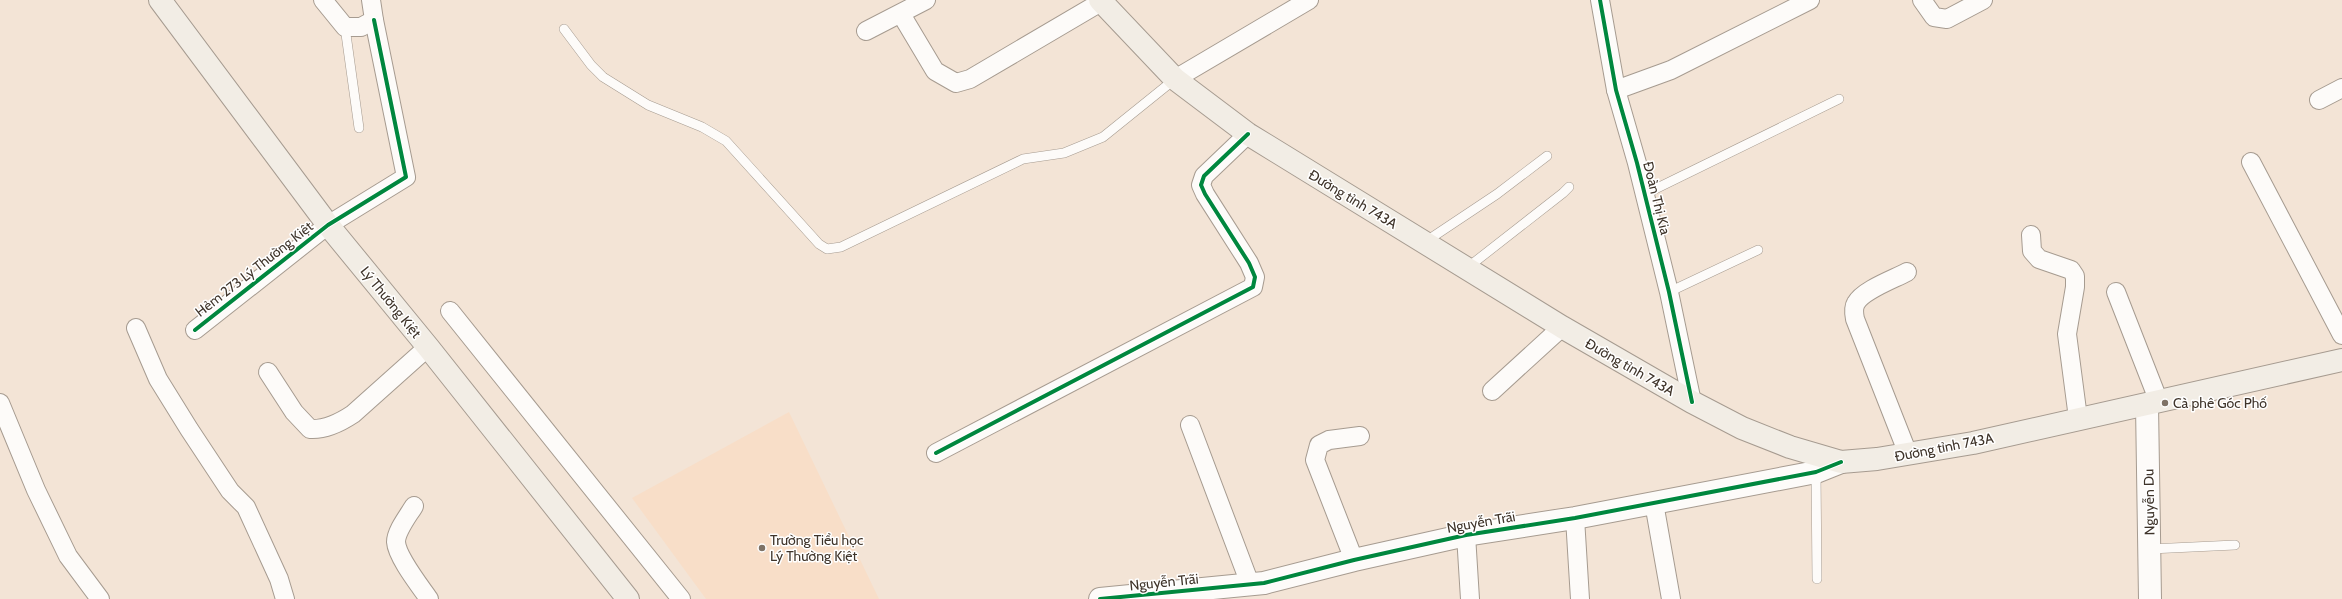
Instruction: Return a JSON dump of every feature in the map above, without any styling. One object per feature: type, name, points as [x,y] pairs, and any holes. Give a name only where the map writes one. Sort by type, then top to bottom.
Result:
[{"type":"main road","name":"Lý Thường Kiệt","points":[[160,0],[328,225],[428,347],[628,599]]},
{"type":"main road","name":"Đường tỉnh 743A","points":[[1101,1],[1175,79],[1248,134],[1562,327],[1692,402],[1756,434],[1790,447],[1841,462],[1877,459],[1973,443],[2078,418],[2153,403],[2194,392],[2342,360]]},
{"type":"street","points":[[323,0],[345,27],[361,27],[374,20],[371,0]]},
{"type":"street","points":[[866,31],[926,0]]},
{"type":"street","points":[[1175,79],[1309,0]]},
{"type":"street","name":"Đoàn Thị Kia","points":[[1600,0],[1616,90],[1645,194],[1669,292],[1692,402]]},
{"type":"street","points":[[1616,90],[1671,70],[1810,0]]},
{"type":"street","points":[[1922,0],[1934,17],[1947,19],[1983,0]]},
{"type":"street","points":[[900,14],[935,71],[956,83],[970,79],[1101,1]]},
{"type":"street","name":"Hẻm 273 Lý Thường Kiệt","points":[[194,330],[328,225],[406,177],[374,20]]},
{"type":"street","points":[[2319,100],[2342,88]]},
{"type":"street","points":[[936,453],[1253,287],[1255,277],[1249,263],[1205,194],[1201,185],[1204,176],[1248,134]]},
{"type":"street","points":[[2251,162],[2342,335]]},
{"type":"street","points":[[2031,235],[2032,251],[2039,259],[2071,270],[2075,276],[2075,287],[2067,334],[2078,418]]},
{"type":"street","points":[[1907,272],[1867,292],[1856,303],[1854,311],[1855,319],[1908,454]]},
{"type":"street","name":"Nguyễn Du","points":[[2116,292],[2153,403],[2150,599]]},
{"type":"street","points":[[450,311],[681,599]]},
{"type":"street","points":[[1492,391],[1562,327]]},
{"type":"street","points":[[136,328],[158,379],[188,429],[230,491],[246,507],[279,579],[285,599]]},
{"type":"street","points":[[268,372],[302,422],[310,429],[320,429],[344,420],[353,414],[428,347]]},
{"type":"street","points":[[0,403],[36,490],[68,556],[100,599]]},
{"type":"street","points":[[1190,425],[1250,584]]},
{"type":"street","points":[[1354,560],[1315,460],[1319,445],[1329,440],[1360,436]]},
{"type":"street","name":"Nguyễn Trãi","points":[[1100,599],[1264,583],[1354,560],[1466,535],[1574,518],[1816,472],[1841,462]]},
{"type":"street","points":[[1654,502],[1671,599]]},
{"type":"street","points":[[414,506],[396,542],[406,565],[429,599]]},
{"type":"street","points":[[1574,518],[1580,599]]},
{"type":"street","points":[[1466,535],[1470,599]]},
{"type":"lane","points":[[345,27],[359,128]]},
{"type":"lane","points":[[564,29],[591,66],[603,77],[648,105],[702,127],[726,141],[819,244],[827,249],[841,247],[1023,159],[1064,153],[1103,137],[1175,79]]},
{"type":"lane","points":[[1645,194],[1839,99]]},
{"type":"lane","points":[[1425,242],[1497,194],[1547,156]]},
{"type":"lane","points":[[1467,268],[1563,194],[1569,187]]},
{"type":"lane","points":[[1669,292],[1758,250]]},
{"type":"lane","points":[[1816,472],[1817,579]]},
{"type":"lane","points":[[2150,549],[2235,545]]},
{"type":"shaded area","name":"Trường Tiểu học Lý Thường Kiệt","points":[[789,412],[879,599],[706,599],[632,498]]},
{"type":"cycle path","points":[[1600,0],[1616,90],[1637,163],[1669,292],[1692,402]]},
{"type":"cycle path","points":[[195,330],[328,225],[406,177],[374,20]]},
{"type":"cycle path","points":[[936,453],[1253,287],[1255,277],[1249,263],[1205,194],[1201,185],[1204,176],[1248,134]]},
{"type":"cycle path","points":[[1100,599],[1264,583],[1354,560],[1466,535],[1575,518],[1816,472],[1841,462]]},
{"type":"place","name":"Cà phê Góc Phố","points":[[2165,403]]},
{"type":"place","name":"Trường Tiểu học Lý Thường Kiệt","points":[[762,548]]}]
